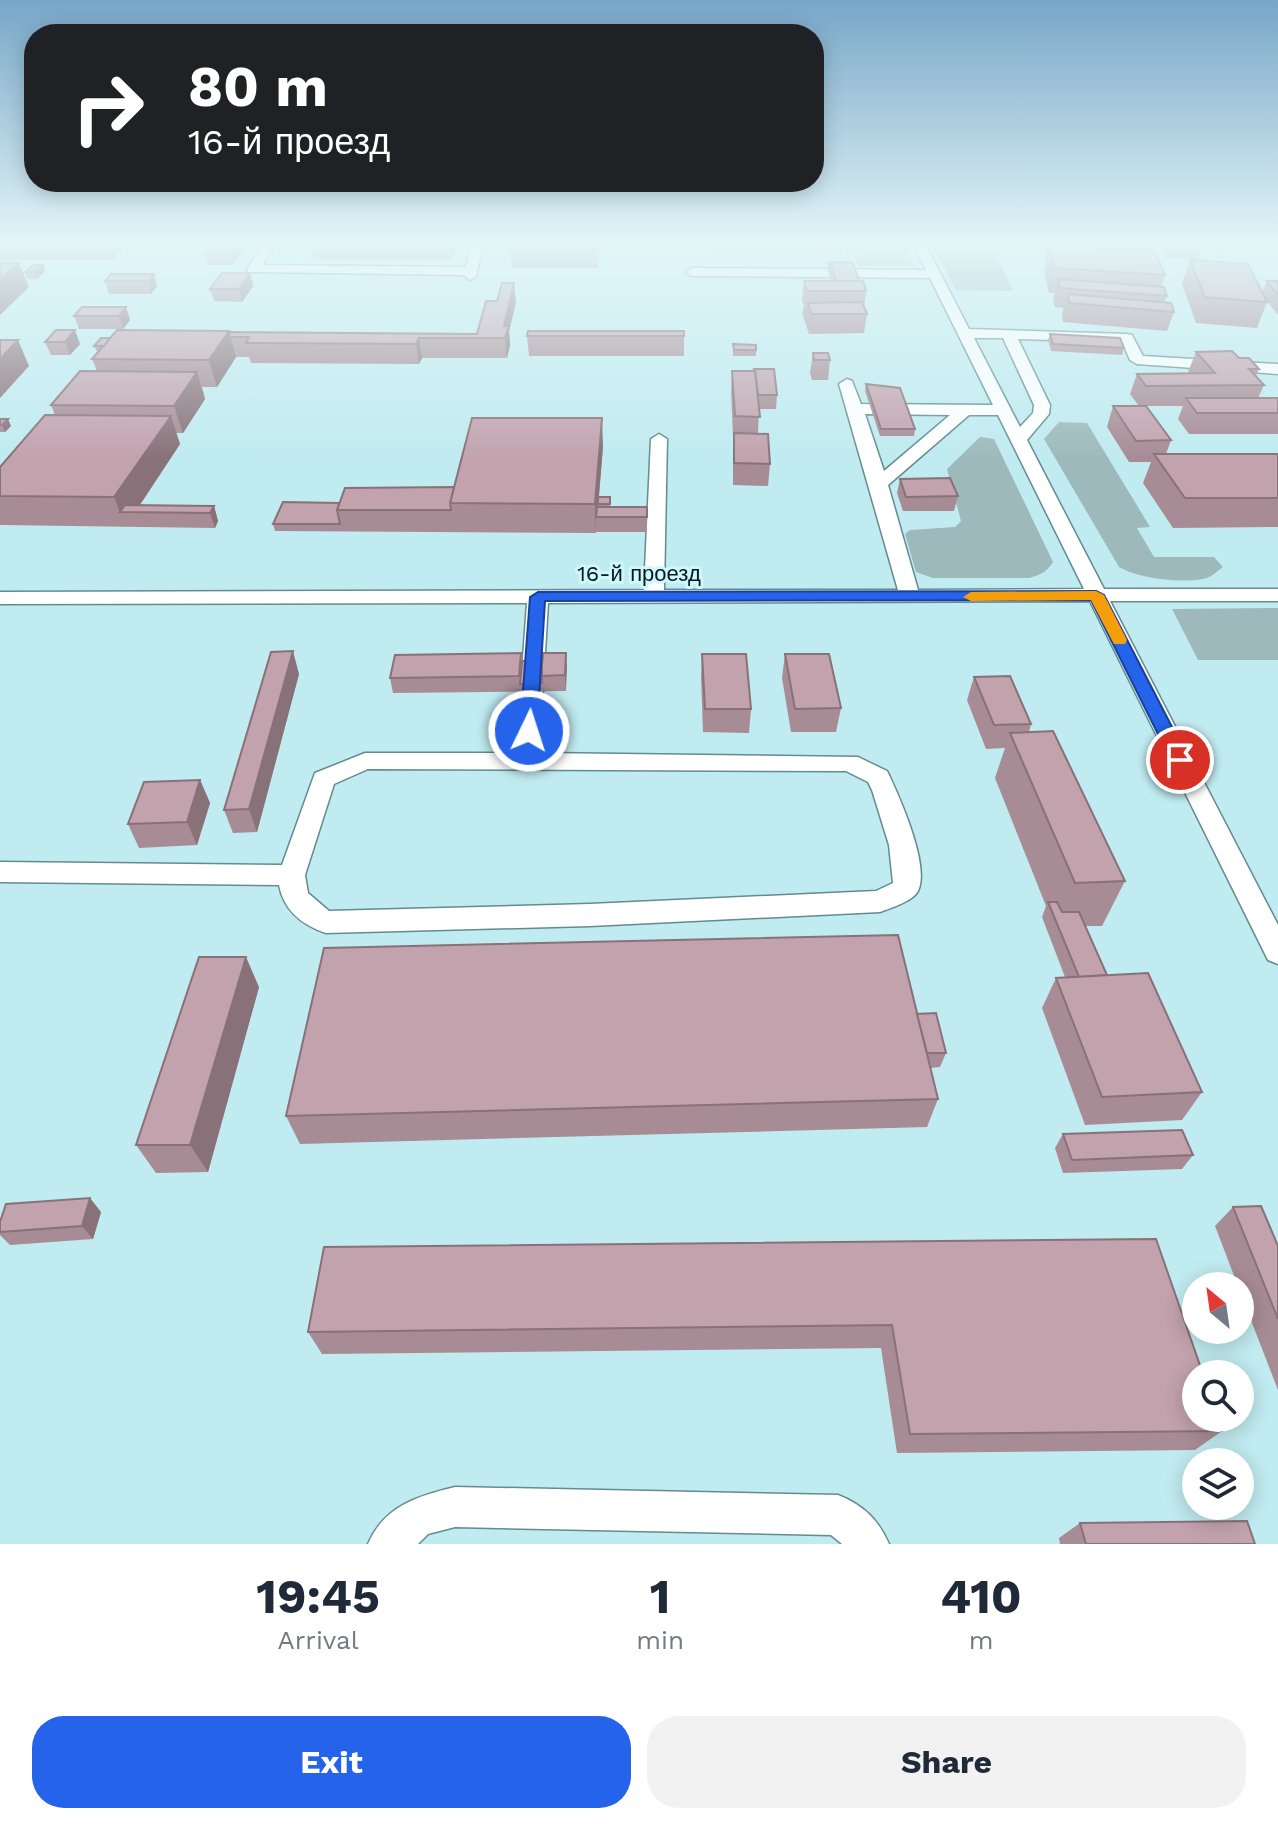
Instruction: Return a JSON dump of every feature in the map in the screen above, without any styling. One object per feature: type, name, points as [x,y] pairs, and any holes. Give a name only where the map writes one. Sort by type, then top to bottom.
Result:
[{"type":"street","points":[[955,314],[1278,952]]},
{"type":"street","points":[[964,333],[1127,338],[1137,360],[1278,369]]},
{"type":"street","points":[[1008,334],[1042,405],[1041,414],[1017,441]]},
{"type":"street","points":[[847,384],[910,597]]},
{"type":"street","points":[[855,409],[1002,410]]},
{"type":"street","points":[[879,484],[965,410]]},
{"type":"street","points":[[654,596],[659,439]]},
{"type":"street","name":"16-й проезд","points":[[0,598],[1278,595]]},
{"type":"street","points":[[527,762],[538,597]]},
{"type":"street","points":[[365,761],[850,763],[878,777],[891,806],[907,861],[906,888],[880,901],[590,915],[326,922],[303,912],[291,887],[292,875],[324,779],[365,761]]},
{"type":"street","points":[[0,872],[292,875]]},
{"type":"street","points":[[389,1544],[417,1517],[455,1507],[838,1515],[861,1533],[868,1544]]},
{"type":"shaded area","points":[[1059,422],[1087,423],[1150,527],[1137,528],[1154,557],[1214,557],[1223,567],[1207,578],[1174,580],[1150,577],[1119,567],[1044,439]]},
{"type":"shaded area","points":[[980,437],[994,439],[1053,562],[1040,574],[1029,578],[933,578],[916,572],[905,534],[910,530],[955,527],[961,521],[947,469]]},
{"type":"shaded area","points":[[1278,608],[1278,660],[1198,660],[1172,609]]},
{"type":"building","points":[[76,314],[121,314],[119,316],[74,316]]},
{"type":"building","points":[[482,314],[507,314],[504,326],[509,326],[505,338],[419,338],[416,344],[246,343],[249,337],[230,337],[229,332],[477,334]]},
{"type":"building","points":[[56,330],[75,330],[65,342],[45,342]]},
{"type":"building","points":[[117,330],[229,331],[209,360],[92,359]]},
{"type":"building","points":[[528,331],[684,331],[684,336],[527,336]]},
{"type":"building","points":[[1050,334],[1120,338],[1124,348],[1053,344]]},
{"type":"building","points":[[101,338],[110,338],[104,346],[94,346]]},
{"type":"building","points":[[0,340],[18,340],[0,359]]},
{"type":"building","points":[[733,344],[756,345],[756,350],[734,350]]},
{"type":"building","points":[[1232,351],[1239,358],[1249,358],[1259,369],[1249,369],[1264,385],[1146,386],[1137,374],[1215,373],[1196,352]]},
{"type":"building","points":[[813,353],[828,353],[830,360],[814,360]]},
{"type":"building","points":[[754,369],[774,369],[777,395],[758,395]]},
{"type":"building","points":[[80,371],[197,372],[174,406],[51,405]]},
{"type":"building","points":[[732,371],[755,371],[760,417],[735,416]]},
{"type":"building","points":[[866,384],[900,388],[915,429],[881,429]]},
{"type":"building","points":[[1186,398],[1278,398],[1278,413],[1197,413]]},
{"type":"building","points":[[1113,406],[1146,406],[1171,440],[1136,441]]},
{"type":"building","points":[[45,415],[171,416],[114,497],[0,496],[0,467]]},
{"type":"building","points":[[472,418],[602,418],[595,504],[450,503]]},
{"type":"building","points":[[734,433],[768,434],[770,464],[734,463]]},
{"type":"building","points":[[1154,454],[1278,454],[1278,498],[1185,498]]},
{"type":"building","points":[[950,478],[958,496],[906,497],[900,479]]},
{"type":"building","points":[[454,487],[451,510],[337,510],[345,488]]},
{"type":"building","points":[[598,497],[610,497],[610,504],[598,504]]},
{"type":"building","points":[[283,502],[339,503],[340,524],[273,524]]},
{"type":"building","points":[[125,505],[214,506],[210,513],[120,512]]},
{"type":"building","points":[[597,507],[647,507],[647,517],[596,517]]},
{"type":"building","points":[[293,651],[249,809],[224,810],[271,652]]},
{"type":"building","points":[[521,653],[519,676],[390,678],[395,655]]},
{"type":"building","points":[[543,653],[566,653],[565,675],[541,676]]},
{"type":"building","points":[[702,654],[746,654],[751,709],[705,709]]},
{"type":"building","points":[[785,654],[829,654],[841,708],[795,709]]},
{"type":"building","points":[[522,661],[542,661],[542,683],[520,684]]},
{"type":"building","points":[[1010,676],[1031,724],[994,725],[974,677]]},
{"type":"building","points":[[1053,731],[1125,881],[1075,883],[1010,733]]},
{"type":"building","points":[[200,780],[187,822],[128,824],[144,782]]},
{"type":"building","points":[[1048,902],[1057,902],[1062,912],[1079,912],[1107,975],[1079,977]]},
{"type":"building","points":[[898,935],[938,1099],[286,1116],[324,948]]},
{"type":"building","points":[[199,957],[246,957],[190,1145],[136,1145]]},
{"type":"building","points":[[1148,973],[1202,1092],[1102,1097],[1056,978]]},
{"type":"building","points":[[936,1013],[946,1053],[927,1053],[917,1014]]},
{"type":"building","points":[[1182,1130],[1193,1155],[1072,1160],[1063,1134]]},
{"type":"building","points":[[90,1198],[82,1226],[0,1232],[6,1204]]},
{"type":"building","points":[[1261,1206],[1278,1246],[1278,1319],[1233,1207]]},
{"type":"building","points":[[1156,1239],[1182,1314],[1182,1344],[1193,1344],[1198,1360],[1182,1360],[1182,1431],[910,1434],[892,1325],[308,1332],[324,1247]]},
{"type":"building","points":[[1247,1521],[1255,1544],[1086,1544],[1080,1523]]},
{"type":"slow traffic","points":[[971,597],[1096,595],[1119,640]]},
{"type":"route","points":[[529,731],[538,597],[1096,595],[1180,760]]}]
